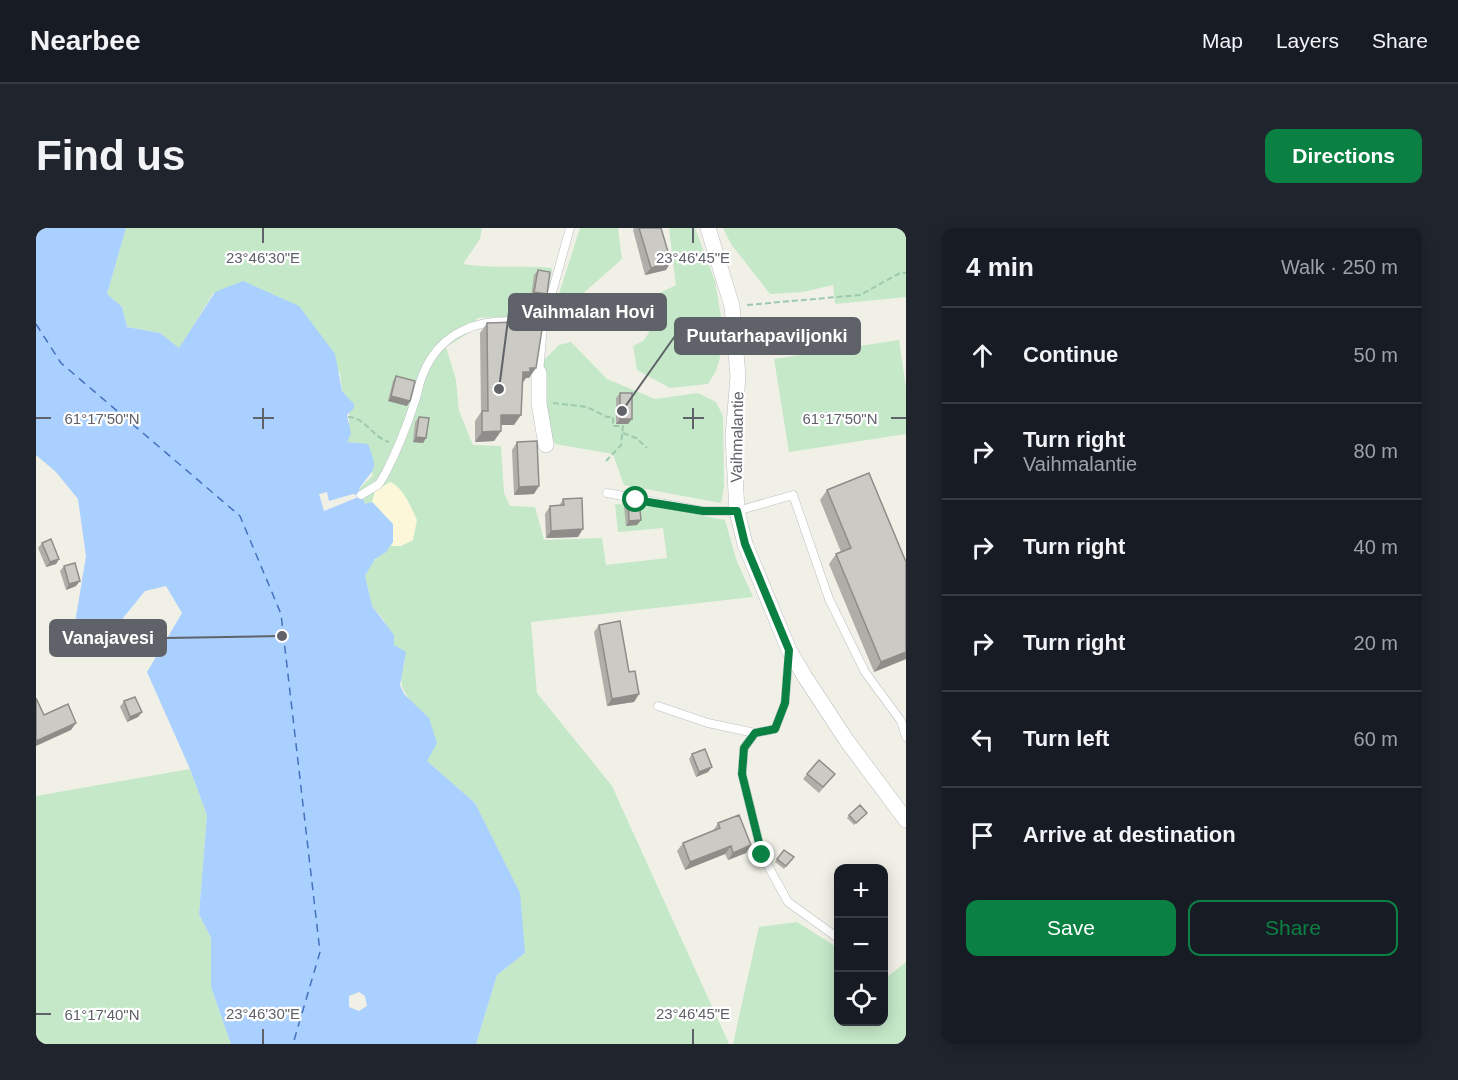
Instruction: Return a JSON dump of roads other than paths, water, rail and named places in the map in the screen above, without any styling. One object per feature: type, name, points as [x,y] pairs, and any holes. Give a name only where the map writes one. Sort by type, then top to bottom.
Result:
[{"type":"street","name":"Vaihmalantie","points":[[708,228],[732,306],[738,376],[733,436],[737,511],[745,544],[789,650],[847,741],[904,809]]},
{"type":"street","points":[[539,374],[539,403],[546,445]]},
{"type":"lane","points":[[539,374],[543,325],[570,228]]},
{"type":"lane","points":[[361,495],[379,484],[416,400],[423,374],[440,346],[452,334],[485,322],[543,325]]},
{"type":"lane","points":[[606,493],[703,511],[737,511],[793,495],[829,599],[865,672],[875,689],[901,721],[906,737]]},
{"type":"lane","points":[[658,706],[708,723],[755,733],[775,729],[785,703],[789,650]]},
{"type":"lane","points":[[755,733],[744,748],[742,774],[762,855],[788,902],[834,935]]},
{"type":"water","points":[[36,228],[126,228],[107,294],[122,307],[127,327],[160,333],[179,348],[215,292],[243,281],[299,306],[335,354],[342,391],[354,404],[354,408],[347,415],[351,434],[347,442],[368,444],[374,465],[359,489],[365,504],[372,502],[393,524],[393,542],[386,552],[375,559],[365,576],[372,606],[394,635],[394,645],[406,652],[400,685],[404,694],[429,718],[437,743],[427,761],[475,803],[520,893],[525,953],[497,975],[476,1044],[231,1044],[211,987],[211,938],[199,914],[207,815],[190,769],[147,672],[182,613],[166,586],[145,591],[102,644],[87,636],[75,623],[86,556],[78,499],[56,472],[36,455]],"holes":[[[359,992],[365,996],[367,1006],[359,1011],[349,1007],[349,996]]]},
{"type":"place","name":"Vaihmalan Hovi","points":[[499,389]]},
{"type":"place","name":"Puutarhapaviljonki","points":[[622,411]]},
{"type":"place","name":"Vanajavesi","points":[[282,636]]}]
